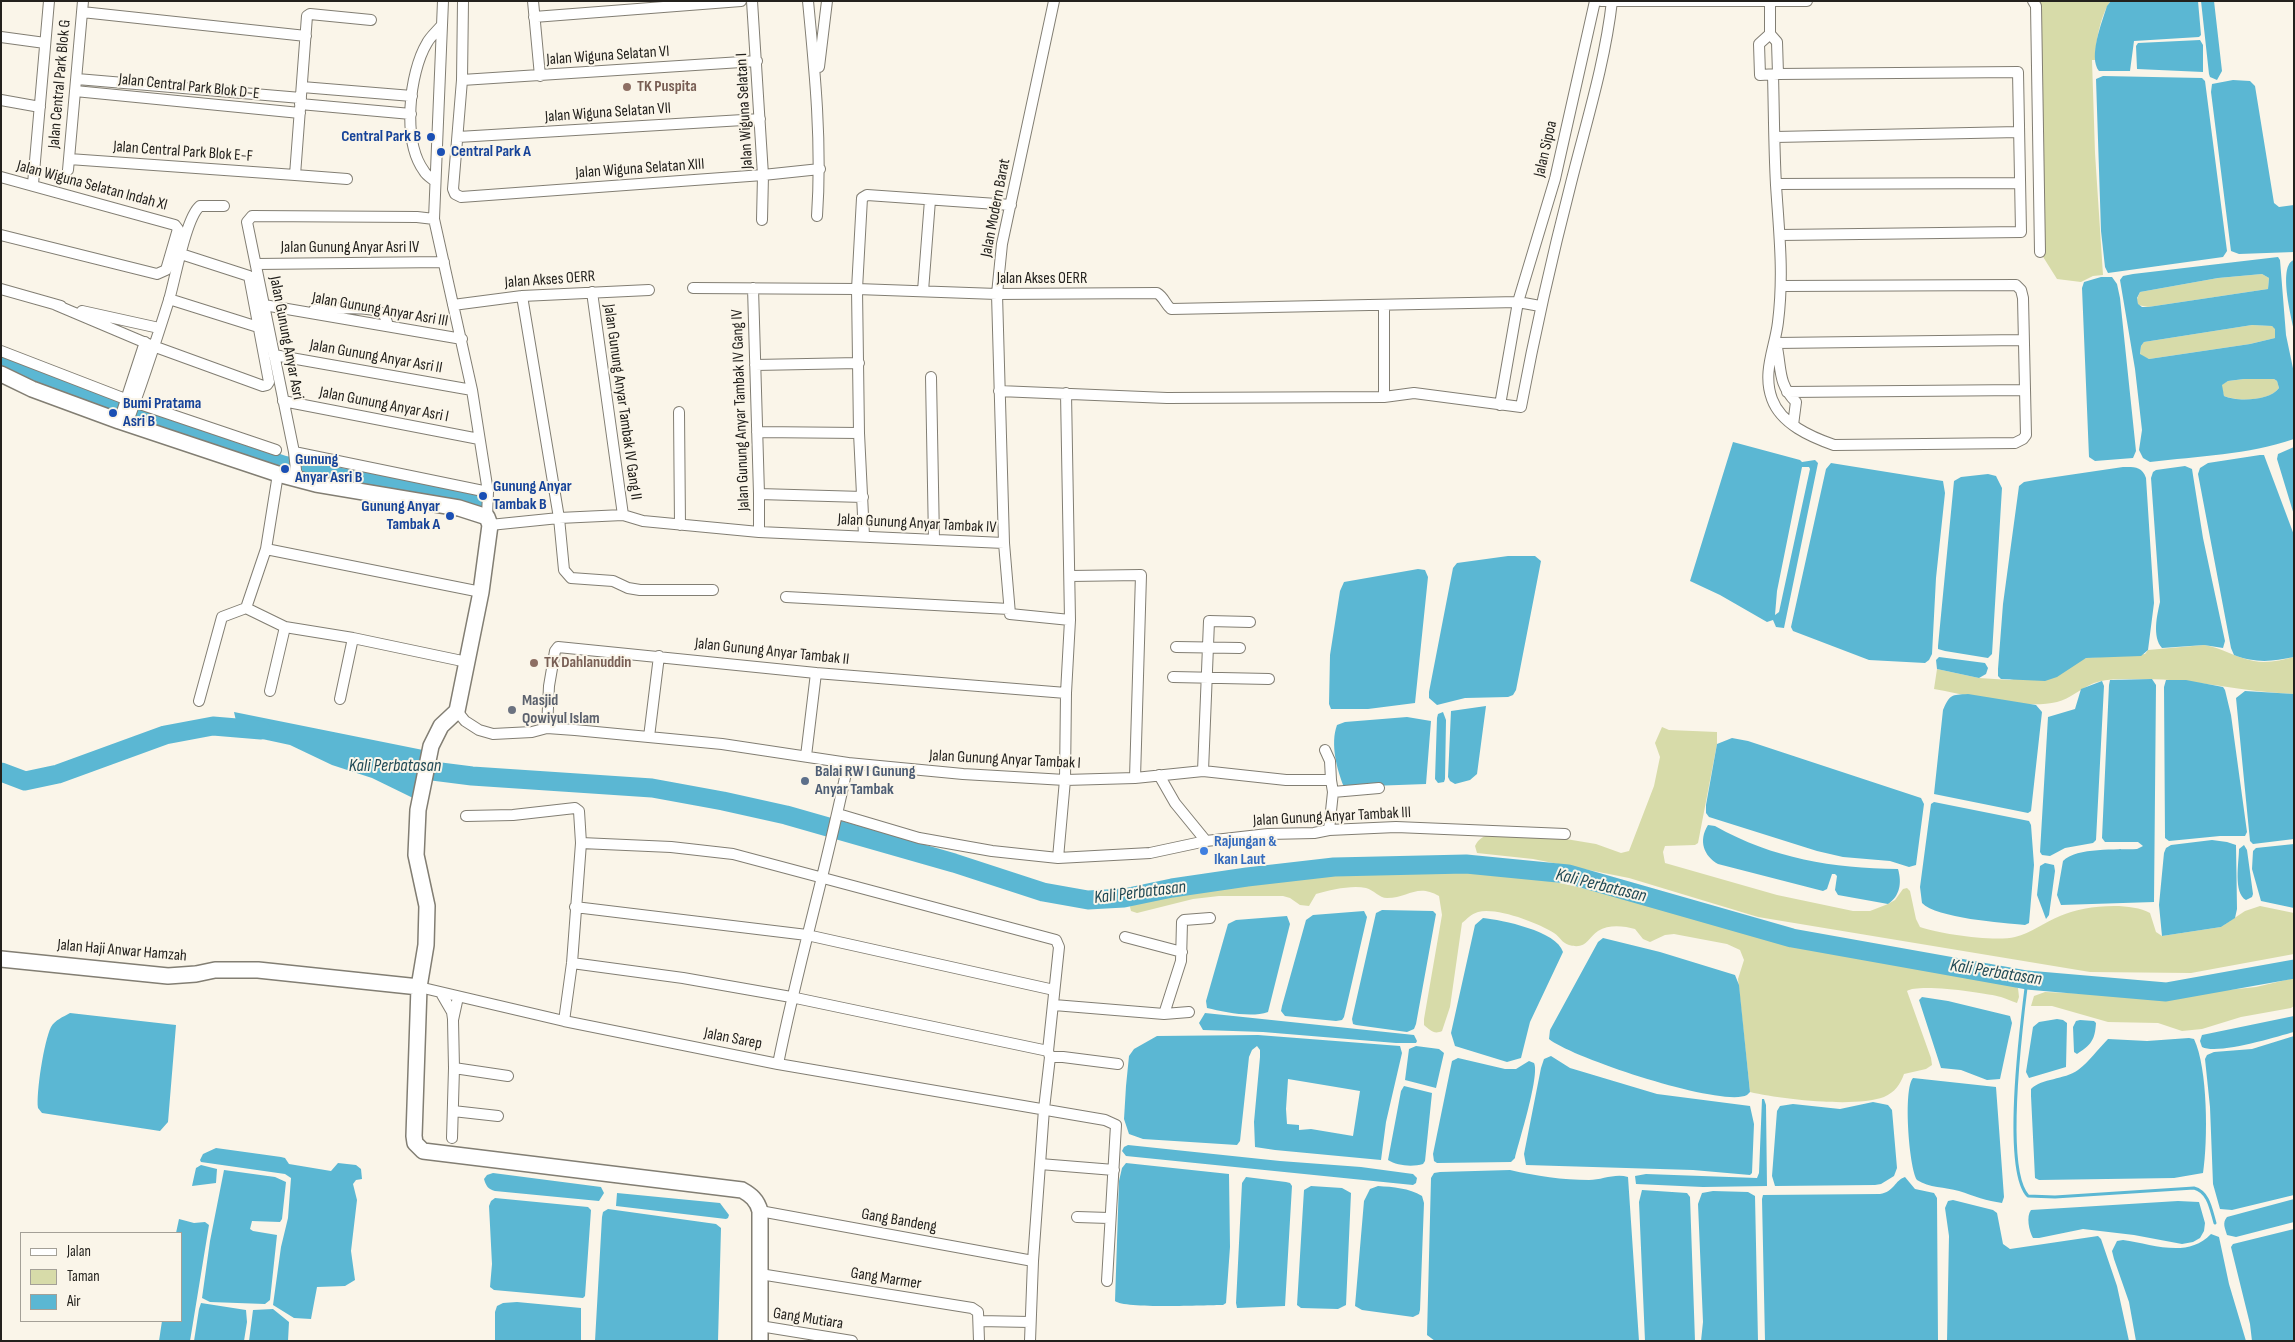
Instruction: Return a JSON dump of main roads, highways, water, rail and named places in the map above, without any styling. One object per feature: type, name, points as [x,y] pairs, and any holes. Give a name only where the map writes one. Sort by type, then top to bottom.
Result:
[{"type":"water","points":[[2111,1],[2198,1],[2201,35],[2199,37],[2134,41],[2130,71],[2099,71],[2096,65],[2095,48],[2107,6]]},
{"type":"water","points":[[2201,1],[2214,1],[2222,71],[2217,80],[2210,77],[2209,74]]},
{"type":"water","points":[[2200,40],[2203,45],[2203,72],[2137,69],[2136,46],[2138,43]]},
{"type":"water","points":[[2103,76],[2202,78],[2205,81],[2227,251],[2223,257],[2108,273],[2105,267],[2101,231],[2096,79]]},
{"type":"water","points":[[2233,80],[2250,81],[2255,86],[2274,203],[2279,207],[2294,205],[2294,252],[2239,254],[2231,251],[2211,92],[2212,84]]},
{"type":"water","points":[[2278,257],[2280,260],[2286,335],[2294,373],[2294,439],[2259,448],[2223,454],[2150,462],[2143,458],[2139,450],[2142,430],[2135,369],[2120,280],[2123,276]],"holes":[[[2262,274],[2269,278],[2268,289],[2148,307],[2142,307],[2138,304],[2137,298],[2140,292],[2218,278]],[[2252,325],[2272,326],[2275,329],[2275,338],[2250,344],[2149,359],[2140,354],[2141,346],[2144,342]],[[2274,379],[2277,381],[2279,388],[2268,396],[2261,398],[2237,399],[2224,396],[2222,385],[2228,381]]]},
{"type":"water","points":[[2294,260],[2294,330],[2288,303],[2286,281],[2289,264]]},
{"type":"water","points":[[2101,277],[2112,277],[2117,284],[2120,298],[2136,451],[2133,458],[2095,461],[2089,457],[2082,288],[2084,282]]},
{"type":"water","points":[[1733,442],[1802,462],[1815,460],[1818,463],[1784,628],[1776,627],[1773,620],[1767,622],[1720,595],[1690,581]],"holes":[[[1802,467],[1809,467],[1779,612],[1775,615],[1777,591]]]},
{"type":"water","points":[[2294,447],[2294,515],[2277,459],[2278,454]]},
{"type":"water","points":[[2264,455],[2294,535],[2294,657],[2270,661],[2242,658],[2234,655],[2231,648],[2198,474],[2200,468],[2208,463]]},
{"type":"water","points":[[1831,463],[1943,481],[1945,493],[1936,578],[1932,654],[1925,663],[1869,660],[1793,631],[1791,627],[1826,469]]},
{"type":"water","points":[[2185,466],[2192,469],[2203,538],[2225,641],[2223,648],[2204,645],[2162,648],[2157,638],[2156,626],[2160,602],[2151,478],[2156,470]]},
{"type":"water","points":[[2123,467],[2140,469],[2146,478],[2154,603],[2148,650],[2141,656],[2086,658],[2057,677],[2045,681],[2001,679],[1998,676],[1998,669],[2003,604],[2019,486],[2024,482]]},
{"type":"water","points":[[1988,474],[1996,476],[2002,488],[1992,654],[1988,658],[1945,651],[1938,649],[1938,646],[1954,481],[1961,477]]},
{"type":"water","points":[[1508,556],[1535,556],[1541,561],[1516,690],[1513,695],[1508,697],[1465,698],[1437,705],[1429,698],[1429,692],[1453,568],[1457,563]]},
{"type":"water","points":[[1418,569],[1425,570],[1428,577],[1415,703],[1368,709],[1331,709],[1329,704],[1330,655],[1340,591],[1344,582]]},
{"type":"water","points":[[1939,657],[1985,663],[1988,668],[1986,674],[1979,678],[1937,669],[1936,660]]},
{"type":"water","points":[[2152,679],[2156,685],[2154,902],[2061,905],[2057,895],[2063,861],[2078,853],[2087,851],[2137,849],[2143,846],[2138,842],[2105,842],[2102,838],[2109,685],[2110,680]]},
{"type":"water","points":[[2166,680],[2186,680],[2223,687],[2225,690],[2231,715],[2247,832],[2245,836],[2220,836],[2169,841],[2165,838],[2164,687]]},
{"type":"water","points":[[2102,681],[2104,686],[2096,840],[2093,843],[2065,848],[2050,856],[2042,855],[2040,852],[2048,717],[2075,709],[2081,689]]},
{"type":"water","points":[[2245,691],[2294,694],[2294,839],[2253,844],[2250,841],[2236,698]]},
{"type":"water","points":[[1968,694],[2036,705],[2042,712],[2031,811],[2028,813],[1934,794],[1943,710],[1947,701],[1952,696]]},
{"type":"water","points":[[1486,706],[1477,774],[1470,780],[1455,784],[1448,777],[1451,711]]},
{"type":"water","name":"Kali Perbatasan","points":[[234,712],[423,750],[413,798],[372,778],[332,765],[290,745],[239,734]]},
{"type":"water","points":[[1443,712],[1446,720],[1445,779],[1444,782],[1438,783],[1435,779],[1437,718],[1438,714]]},
{"type":"water","points":[[1407,717],[1431,721],[1426,784],[1344,787],[1334,748],[1337,725],[1345,722]]},
{"type":"water","points":[[1732,738],[1748,741],[1921,798],[1924,804],[1916,865],[1909,867],[1890,861],[1843,857],[1817,851],[1709,817],[1706,813],[1706,805],[1717,744]]},
{"type":"water","points":[[1934,802],[2029,821],[2031,825],[2034,865],[2029,923],[2025,925],[1955,916],[1930,908],[1922,903],[1920,887],[1931,804]]},
{"type":"water","points":[[1708,825],[1715,826],[1759,846],[1804,860],[1827,864],[1898,869],[1899,889],[1895,897],[1888,904],[1838,895],[1835,890],[1837,876],[1835,874],[1832,874],[1827,889],[1823,891],[1718,864],[1709,857],[1704,847],[1703,837]]},
{"type":"water","points":[[2212,840],[2236,845],[2237,909],[2235,918],[2221,927],[2162,936],[2159,905],[2166,848],[2171,845]]},
{"type":"water","points":[[2294,844],[2294,908],[2261,901],[2252,869],[2253,851],[2256,848]]},
{"type":"water","points":[[2244,845],[2247,850],[2253,894],[2252,897],[2246,900],[2239,891],[2238,884],[2239,849]]},
{"type":"water","points":[[2045,863],[2054,865],[2055,871],[2049,915],[2046,919],[2037,895],[2040,866]]},
{"type":"water","points":[[1382,910],[1433,911],[1436,914],[1416,1024],[1414,1029],[1407,1032],[1353,1024],[1352,1019],[1376,913]]},
{"type":"water","points":[[1364,911],[1367,917],[1342,1020],[1285,1016],[1281,1011],[1282,1006],[1306,920],[1313,915]]},
{"type":"water","points":[[1287,916],[1290,924],[1268,1012],[1261,1014],[1229,1013],[1207,1008],[1206,1001],[1228,924],[1236,920]]},
{"type":"water","points":[[1483,918],[1515,924],[1540,933],[1551,938],[1559,945],[1563,952],[1530,1022],[1521,1058],[1507,1062],[1455,1046],[1451,1033],[1475,925]]},
{"type":"water","points":[[1603,938],[1660,952],[1735,975],[1739,985],[1750,1092],[1747,1095],[1733,1097],[1709,1094],[1648,1079],[1586,1058],[1549,1039],[1550,1030],[1598,942]]},
{"type":"water","points":[[1922,997],[1948,1001],[2010,1016],[2012,1023],[2000,1079],[1987,1080],[1961,1070],[1941,1068],[1919,1000]]},
{"type":"water","points":[[70,1013],[176,1025],[168,1122],[160,1131],[42,1113],[38,1108],[39,1079],[48,1034],[55,1022]]},
{"type":"water","points":[[1205,1013],[1414,1035],[1417,1041],[1416,1043],[1396,1043],[1263,1032],[1203,1030],[1199,1023]]},
{"type":"water","points":[[2294,1016],[2294,1032],[2274,1038],[2220,1049],[2202,1047],[2200,1041],[2202,1035]]},
{"type":"water","points":[[2057,1019],[2067,1023],[2066,1067],[2029,1078],[2026,1072],[2033,1027],[2039,1022]]},
{"type":"water","points":[[2076,1021],[2094,1021],[2096,1023],[2095,1034],[2091,1042],[2077,1054],[2074,1052],[2073,1027]]},
{"type":"water","points":[[1258,1035],[1400,1046],[1402,1053],[1386,1122],[1381,1160],[1255,1147],[1254,1122],[1260,1057],[1260,1050],[1257,1046],[1252,1050],[1249,1057],[1240,1141],[1237,1145],[1143,1139],[1129,1134],[1124,1119],[1129,1056],[1134,1049],[1157,1036]],"holes":[[[1288,1079],[1360,1091],[1353,1136],[1311,1129],[1299,1130],[1299,1125],[1287,1124]]]},
{"type":"water","points":[[2294,1036],[2294,1195],[2232,1210],[2220,1209],[2213,1184],[2210,1107],[2205,1059],[2207,1055],[2214,1052],[2252,1049]]},
{"type":"water","points":[[2108,1039],[2147,1041],[2194,1039],[2199,1052],[2206,1105],[2206,1143],[2203,1173],[2174,1178],[2039,1180],[2035,1178],[2031,1089],[2036,1085],[2066,1076],[2078,1070]]},
{"type":"water","points":[[1416,1046],[1439,1049],[1444,1053],[1436,1088],[1405,1080],[1409,1049]]},
{"type":"water","points":[[1551,1056],[1570,1068],[1657,1094],[1750,1106],[1754,1124],[1752,1173],[1750,1175],[1693,1170],[1526,1165],[1524,1154],[1541,1068],[1544,1059]]},
{"type":"water","points":[[1458,1058],[1505,1069],[1516,1069],[1529,1061],[1534,1063],[1534,1081],[1528,1109],[1515,1158],[1511,1162],[1437,1163],[1434,1161],[1433,1154],[1452,1061]]},
{"type":"water","points":[[1913,1078],[1996,1087],[2004,1197],[2002,1203],[1959,1191],[1927,1185],[1917,1180],[1914,1172],[1908,1128],[1908,1097]]},
{"type":"water","points":[[1404,1086],[1432,1093],[1425,1161],[1419,1165],[1400,1165],[1388,1160],[1401,1091]]},
{"type":"water","points":[[1762,1099],[1764,1099],[1766,1105],[1767,1186],[1703,1187],[1636,1184],[1635,1176],[1646,1174],[1757,1178],[1759,1173]]},
{"type":"water","points":[[1873,1102],[1888,1105],[1892,1110],[1897,1168],[1894,1176],[1881,1184],[1875,1185],[1775,1186],[1772,1176],[1777,1111],[1780,1106],[1793,1104],[1840,1109]]},
{"type":"water","points":[[1128,1145],[1280,1161],[1361,1167],[1413,1174],[1417,1178],[1416,1183],[1413,1185],[1126,1156],[1122,1151]]},
{"type":"water","points":[[216,1148],[281,1157],[285,1158],[289,1164],[331,1171],[338,1163],[356,1165],[361,1169],[362,1179],[356,1180],[353,1184],[357,1200],[351,1251],[355,1280],[345,1286],[317,1287],[311,1319],[294,1318],[273,1305],[281,1247],[288,1218],[291,1178],[285,1174],[201,1162],[203,1154]]},
{"type":"water","points":[[1126,1163],[1229,1174],[1230,1247],[1226,1303],[1223,1305],[1149,1306],[1115,1301],[1119,1181],[1122,1168]]},
{"type":"water","points":[[201,1165],[217,1169],[216,1183],[192,1186],[196,1168]]},
{"type":"water","points":[[224,1170],[275,1177],[286,1182],[282,1219],[280,1222],[252,1221],[250,1229],[277,1235],[270,1300],[265,1304],[210,1302],[202,1298],[210,1241]]},
{"type":"water","points":[[1510,1170],[1569,1179],[1594,1180],[1618,1176],[1628,1177],[1639,1341],[1435,1341],[1427,1335],[1431,1178],[1434,1173],[1440,1172]]},
{"type":"water","points":[[493,1173],[601,1187],[604,1193],[599,1201],[495,1191],[488,1187],[484,1179],[487,1175]]},
{"type":"water","points":[[1246,1177],[1286,1182],[1292,1186],[1285,1306],[1237,1308],[1242,1183]]},
{"type":"water","points":[[1905,1177],[1915,1189],[1934,1193],[1937,1198],[1938,1341],[1765,1341],[1763,1195],[1880,1194],[1891,1189]]},
{"type":"water","points":[[1311,1186],[1342,1188],[1351,1193],[1346,1305],[1338,1309],[1301,1308],[1297,1305],[1304,1190]]},
{"type":"water","points":[[1378,1186],[1412,1191],[1422,1196],[1424,1203],[1420,1310],[1419,1314],[1413,1317],[1362,1310],[1355,1306],[1364,1201],[1370,1189]]},
{"type":"water","points":[[1642,1190],[1687,1193],[1690,1197],[1695,1341],[1645,1341],[1639,1202]]},
{"type":"water","points":[[1713,1191],[1748,1192],[1755,1196],[1758,1341],[1701,1341],[1703,1322],[1698,1204],[1702,1193]]},
{"type":"water","points":[[617,1193],[720,1203],[729,1215],[726,1219],[616,1206]]},
{"type":"water","points":[[495,1198],[588,1207],[591,1210],[585,1296],[583,1298],[494,1290],[490,1287],[492,1264],[489,1206]]},
{"type":"water","points":[[2294,1199],[2294,1222],[2236,1237],[2227,1235],[2224,1223],[2227,1217]]},
{"type":"water","points":[[1953,1200],[1993,1210],[1997,1213],[2003,1244],[2010,1249],[2098,1236],[2101,1239],[2117,1286],[2129,1341],[1947,1341],[1949,1236],[1945,1208],[1948,1201]]},
{"type":"water","points":[[2178,1201],[2199,1202],[2205,1223],[2204,1231],[2200,1238],[2193,1242],[2182,1244],[2134,1235],[2083,1229],[2039,1238],[2033,1238],[2030,1232],[2029,1213],[2031,1210]]},
{"type":"water","points":[[608,1209],[716,1224],[721,1228],[718,1341],[595,1341],[602,1217],[603,1212]]},
{"type":"water","points":[[179,1219],[194,1223],[205,1222],[209,1225],[190,1341],[159,1341],[162,1322],[182,1322],[182,1232],[176,1232]]},
{"type":"water","points":[[2294,1229],[2294,1341],[2252,1341],[2250,1324],[2231,1247],[2233,1244]]},
{"type":"water","points":[[2211,1234],[2219,1237],[2229,1284],[2246,1341],[2136,1341],[2129,1302],[2112,1251],[2117,1241],[2123,1240],[2169,1248],[2181,1248],[2202,1242]]},
{"type":"water","points":[[517,1302],[581,1308],[581,1341],[495,1341],[495,1312],[497,1306],[503,1303]]},
{"type":"water","points":[[201,1303],[246,1310],[247,1322],[244,1341],[194,1341]]},
{"type":"water","points":[[273,1309],[289,1322],[288,1341],[249,1341],[253,1310]]},
{"type":"waterway","points":[[1,366],[117,409],[283,465],[337,477],[483,500]]},
{"type":"waterway","name":"Kali Perbatasan","points":[[1,772],[25,781],[58,774],[165,735],[213,726],[261,730]]},
{"type":"waterway","name":"Kali Perbatasan","points":[[409,768],[472,776],[652,788],[723,801],[786,815],[954,863],[1043,892],[1088,900],[1124,898],[1172,888],[1334,867],[1466,864],[1568,874],[1792,938],[2027,980],[2166,992],[2294,969]]},
{"type":"waterway","points":[[2027,980],[2018,1059],[2015,1126],[2016,1156],[2020,1181],[2028,1196],[2055,1197],[2194,1188],[2206,1197],[2215,1223]]},
{"type":"place","name":"TK Puspita","points":[[627,87]]},
{"type":"place","name":"Central Park B","points":[[431,137]]},
{"type":"place","name":"Central Park A","points":[[441,152]]},
{"type":"place","name":"Bumi Pratama Asri B","points":[[113,413]]},
{"type":"place","name":"Gunung Anyar Asri B","points":[[285,469]]},
{"type":"place","name":"Gunung Anyar Tambak B","points":[[483,496]]},
{"type":"place","name":"Gunung Anyar Tambak A","points":[[450,516]]},
{"type":"place","name":"TK Dahlanuddin","points":[[534,663]]},
{"type":"place","name":"Masjid Qowiyul Islam","points":[[512,710]]},
{"type":"place","name":"Balai RW I Gunung Anyar Tambak","points":[[805,781]]},
{"type":"place","name":"Rajungan & Ikan Laut","points":[[1204,851]]}]
